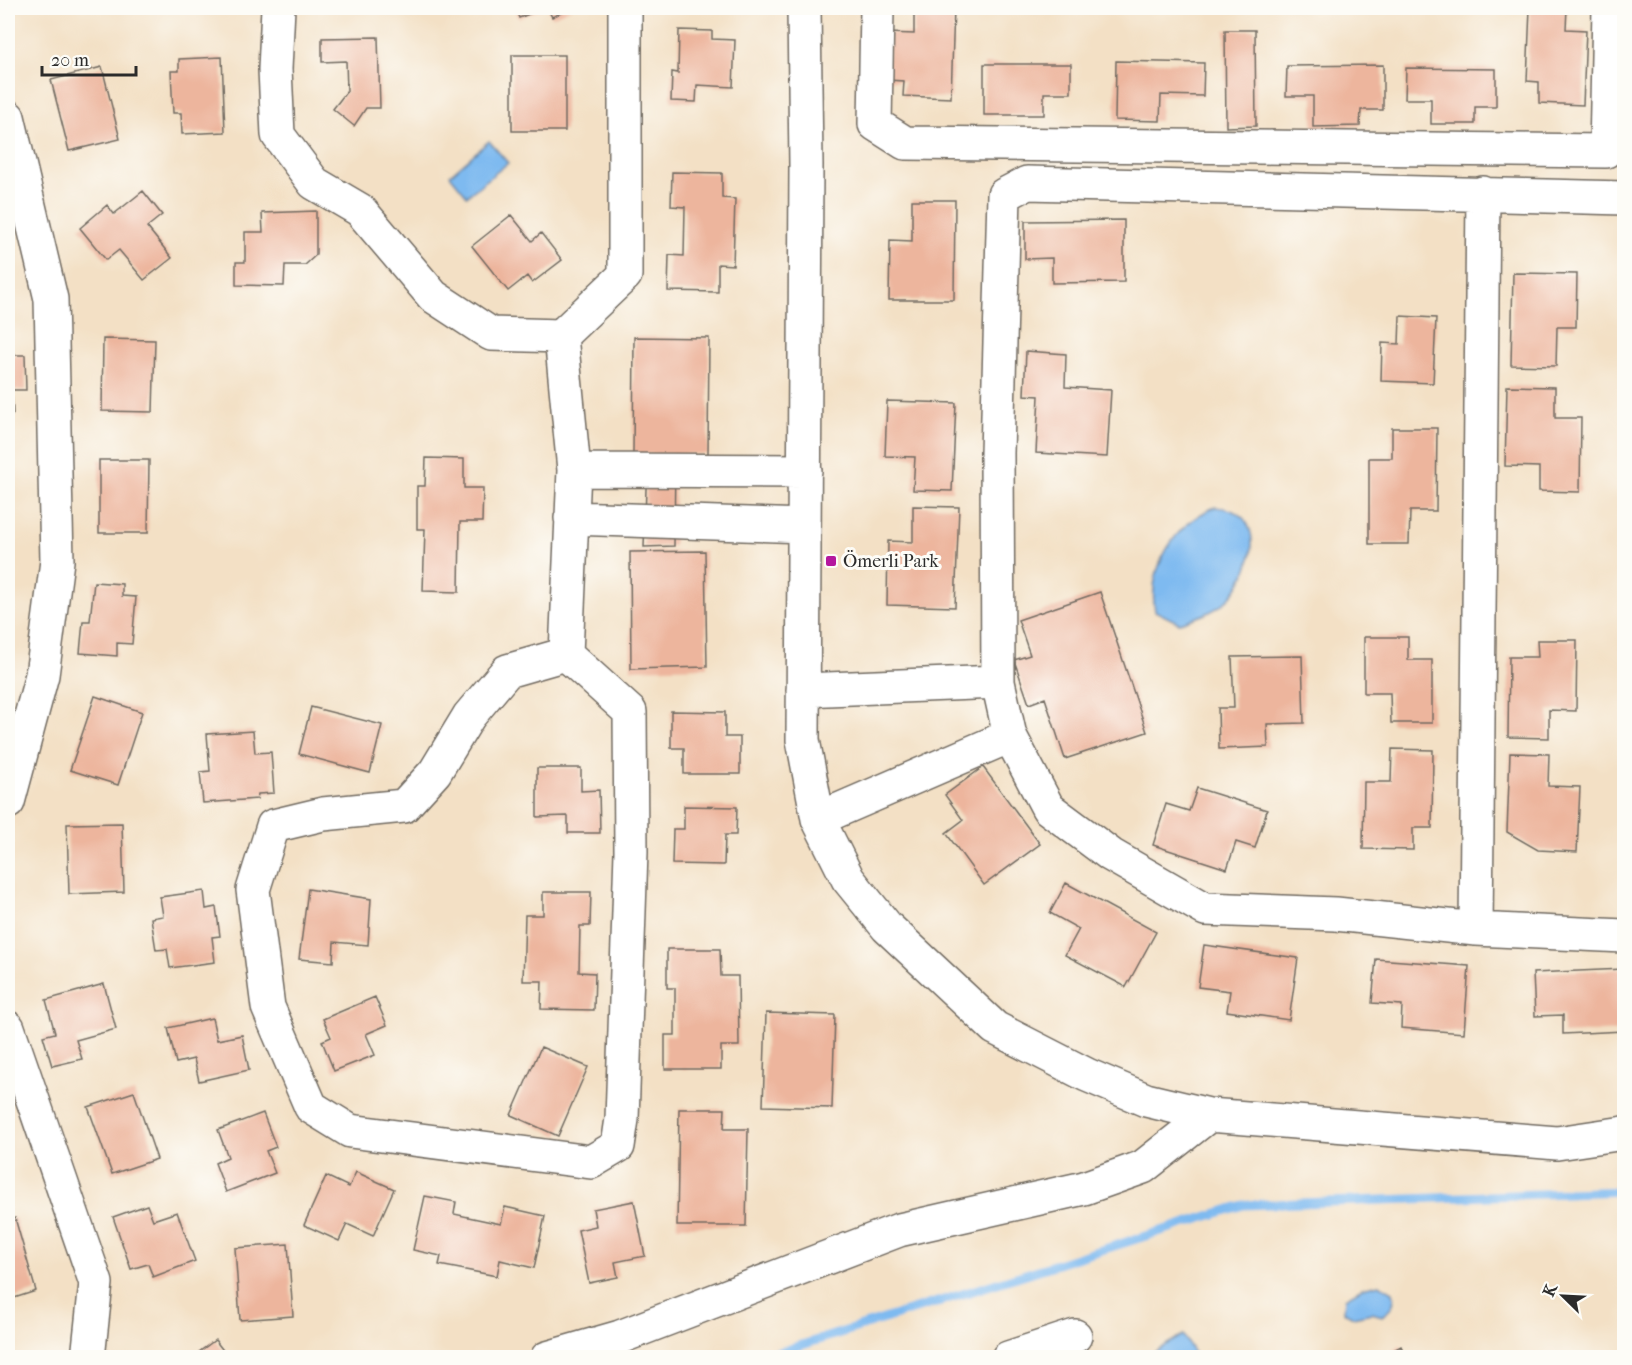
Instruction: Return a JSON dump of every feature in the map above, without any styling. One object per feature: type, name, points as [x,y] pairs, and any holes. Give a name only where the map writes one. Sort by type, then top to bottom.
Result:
[{"type":"street","points":[[278,8],[275,69],[279,135],[314,183],[360,210],[433,296],[491,334],[561,336],[625,275],[625,8]]},
{"type":"street","points":[[804,8],[803,740],[818,819],[848,879],[887,927],[994,1028],[1087,1076],[1146,1100],[1209,1115],[1557,1143],[1624,1134]]},
{"type":"street","points":[[877,8],[875,124],[905,142],[1606,151],[1609,8]]},
{"type":"street","points":[[8,117],[51,299],[57,561],[42,675],[8,802]]},
{"type":"street","points":[[1624,198],[1027,183],[1005,195],[997,453],[998,682],[1010,736],[1047,808],[1111,855],[1205,909],[1336,914],[1476,929],[1624,936]]},
{"type":"street","points":[[1476,929],[1483,193]]},
{"type":"street","points":[[561,336],[574,470],[566,654],[630,712],[631,852],[622,1119],[618,1146],[591,1162],[350,1131],[312,1107],[268,1007],[253,890],[273,826],[323,814],[404,806],[435,772],[469,716],[507,671],[566,654]]},
{"type":"street","points":[[574,470],[805,471]]},
{"type":"street","points":[[571,518],[804,526]]},
{"type":"street","points":[[803,690],[998,682]]},
{"type":"street","points":[[818,819],[1010,736]]},
{"type":"street","points":[[8,1028],[96,1283],[88,1358]]},
{"type":"street","points":[[547,1358],[620,1337],[899,1230],[1094,1185],[1143,1167],[1209,1115]]},
{"type":"street","points":[[1008,1358],[1075,1336]]},
{"type":"water","points":[[489,141],[508,163],[467,196],[450,175]]},
{"type":"water","points":[[1215,507],[1232,511],[1244,519],[1250,530],[1252,543],[1250,558],[1238,586],[1224,603],[1206,614],[1179,623],[1155,611],[1155,579],[1160,563],[1176,536],[1188,524]]},
{"type":"water","points":[[1379,1284],[1393,1292],[1394,1296],[1390,1309],[1385,1314],[1382,1316],[1372,1313],[1353,1317],[1344,1312],[1345,1298],[1362,1288]]},
{"type":"water","points":[[1183,1335],[1195,1355],[1145,1357]]},
{"type":"building","points":[[515,8],[544,8],[519,18]]},
{"type":"building","points":[[547,8],[572,8],[552,17]]},
{"type":"building","points":[[914,8],[954,8],[951,98],[903,96],[904,81],[887,80],[889,33],[914,34]]},
{"type":"building","points":[[1530,8],[1567,8],[1566,29],[1586,30],[1583,105],[1539,103],[1539,82],[1527,81]]},
{"type":"building","points":[[679,30],[712,31],[712,39],[735,40],[733,87],[697,85],[696,102],[671,101],[672,72],[678,73]]},
{"type":"building","points":[[1225,30],[1255,30],[1256,126],[1226,127]]},
{"type":"building","points":[[378,37],[380,108],[366,108],[354,126],[333,109],[347,91],[346,61],[322,62],[322,38]]},
{"type":"building","points":[[512,55],[565,55],[565,131],[512,131]]},
{"type":"building","points":[[222,57],[225,132],[182,134],[181,113],[173,113],[171,71],[179,71],[179,59]]},
{"type":"building","points":[[1116,61],[1204,63],[1203,96],[1161,95],[1160,121],[1115,120]]},
{"type":"building","points":[[984,64],[1071,64],[1071,93],[1044,93],[1044,115],[984,115]]},
{"type":"building","points":[[1383,65],[1383,110],[1361,110],[1360,126],[1313,127],[1313,96],[1286,96],[1287,66]]},
{"type":"building","points":[[102,67],[120,139],[69,151],[51,80]]},
{"type":"building","points":[[1406,68],[1496,69],[1496,107],[1475,107],[1475,124],[1431,124],[1431,99],[1405,99]]},
{"type":"building","points":[[672,172],[722,173],[722,198],[735,199],[733,265],[718,264],[718,292],[668,291],[669,255],[684,256],[685,207],[671,206]]},
{"type":"building","points":[[143,191],[162,215],[147,227],[172,258],[144,280],[119,250],[106,260],[80,228],[107,205],[114,214]]},
{"type":"building","points":[[912,200],[955,200],[954,300],[889,300],[890,240],[912,241]]},
{"type":"building","points":[[316,211],[316,255],[305,265],[285,265],[284,286],[236,285],[236,262],[245,262],[245,232],[263,232],[262,213]]},
{"type":"building","points":[[511,215],[532,241],[541,233],[562,260],[532,283],[527,276],[508,291],[472,246]]},
{"type":"building","points":[[1124,220],[1124,282],[1052,283],[1052,258],[1025,259],[1025,221]]},
{"type":"building","points":[[1513,273],[1577,274],[1576,327],[1557,327],[1556,366],[1511,365]]},
{"type":"building","points":[[1400,316],[1436,318],[1433,383],[1381,381],[1382,343],[1399,344]]},
{"type":"building","points":[[634,337],[709,338],[708,454],[633,454]]},
{"type":"building","points":[[103,339],[155,340],[153,412],[102,411]]},
{"type":"building","points":[[1026,351],[1066,354],[1065,387],[1111,390],[1107,457],[1036,453],[1039,396],[1024,395]]},
{"type":"building","points":[[8,355],[25,355],[26,390],[12,390],[13,414],[8,414]]},
{"type":"building","points":[[1507,386],[1555,387],[1555,418],[1581,418],[1580,492],[1539,491],[1539,467],[1505,466]]},
{"type":"building","points":[[887,401],[956,403],[952,491],[913,490],[915,457],[885,456]]},
{"type":"building","points":[[1392,428],[1437,428],[1436,511],[1410,511],[1409,544],[1369,544],[1369,458],[1392,458]]},
{"type":"building","points":[[426,458],[464,459],[464,488],[483,488],[482,522],[460,522],[459,592],[423,591],[425,529],[417,529],[417,486],[425,486]]},
{"type":"building","points":[[675,459],[674,546],[644,547],[647,460]]},
{"type":"building","points":[[99,460],[149,460],[148,533],[99,533]]},
{"type":"building","points":[[913,506],[959,507],[955,607],[887,605],[888,541],[913,542]]},
{"type":"building","points":[[705,551],[707,667],[631,669],[630,552]]},
{"type":"building","points":[[94,582],[122,584],[122,596],[136,597],[132,644],[117,643],[117,656],[80,653],[83,621],[90,621]]},
{"type":"building","points":[[1100,592],[1147,732],[1065,759],[1045,698],[1029,704],[1014,660],[1030,655],[1018,620]]},
{"type":"building","points":[[8,619],[14,620],[9,651],[8,651]]},
{"type":"building","points":[[1364,637],[1408,637],[1408,660],[1432,660],[1432,723],[1391,723],[1390,693],[1364,693]]},
{"type":"building","points":[[1537,640],[1577,640],[1576,711],[1549,710],[1549,738],[1508,737],[1509,657],[1538,657]]},
{"type":"building","points":[[1302,656],[1304,723],[1267,724],[1268,747],[1219,749],[1218,708],[1234,708],[1232,657]]},
{"type":"building","points":[[95,696],[142,712],[118,785],[70,770]]},
{"type":"building","points":[[311,707],[382,725],[370,773],[299,754]]},
{"type":"building","points":[[671,711],[725,712],[725,737],[740,737],[740,774],[684,774],[684,748],[671,748]]},
{"type":"building","points":[[253,731],[255,753],[271,752],[274,793],[258,794],[257,799],[203,803],[200,772],[210,771],[207,734]]},
{"type":"building","points":[[1392,749],[1433,750],[1432,828],[1413,828],[1413,850],[1363,849],[1364,782],[1391,782]]},
{"type":"building","points":[[1510,753],[1549,754],[1548,786],[1580,787],[1577,852],[1538,850],[1507,832]]},
{"type":"building","points":[[983,767],[1040,844],[984,885],[946,833],[963,820],[945,795]]},
{"type":"building","points":[[537,768],[581,768],[581,791],[599,790],[600,833],[568,833],[568,816],[537,817]]},
{"type":"building","points":[[1197,788],[1267,810],[1255,848],[1236,842],[1227,869],[1153,845],[1166,804],[1189,811]]},
{"type":"building","points":[[684,806],[737,807],[736,835],[725,835],[724,865],[672,864],[673,829],[684,829]]},
{"type":"building","points":[[122,823],[124,892],[69,894],[67,824]]},
{"type":"building","points":[[1066,883],[1156,932],[1126,987],[1065,955],[1079,929],[1050,913]]},
{"type":"building","points":[[308,889],[371,899],[368,945],[334,942],[333,962],[299,959]]},
{"type":"building","points":[[204,891],[206,909],[216,907],[220,936],[212,937],[215,962],[170,968],[167,949],[156,950],[151,918],[163,916],[160,897]]},
{"type":"building","points":[[543,892],[591,892],[590,926],[580,926],[579,972],[595,973],[594,1010],[541,1009],[542,981],[523,981],[525,915],[543,915]]},
{"type":"building","points":[[1204,945],[1298,958],[1289,1020],[1227,1011],[1230,991],[1198,987]]},
{"type":"building","points":[[667,949],[720,949],[721,976],[738,976],[739,1046],[721,1046],[721,1069],[665,1069],[665,1035],[675,1035],[675,988],[667,988]]},
{"type":"building","points":[[1376,959],[1469,966],[1464,1033],[1401,1028],[1402,1005],[1372,1003]]},
{"type":"building","points":[[1624,969],[1624,1031],[1563,1034],[1563,1015],[1535,1016],[1533,973]]},
{"type":"building","points":[[104,984],[116,1029],[76,1040],[82,1059],[52,1066],[43,1036],[55,1033],[46,1000]]},
{"type":"building","points":[[375,997],[387,1025],[366,1034],[375,1055],[334,1071],[322,1041],[331,1037],[323,1019]]},
{"type":"building","points":[[766,1013],[835,1015],[832,1108],[763,1106]]},
{"type":"building","points":[[212,1018],[217,1040],[242,1035],[249,1070],[199,1081],[194,1059],[176,1063],[168,1028]]},
{"type":"building","points":[[541,1047],[588,1067],[558,1136],[511,1115]]},
{"type":"building","points":[[134,1092],[157,1159],[112,1174],[88,1107]]},
{"type":"building","points":[[679,1109],[725,1109],[724,1129],[748,1129],[746,1226],[677,1226]]},
{"type":"building","points":[[263,1113],[276,1147],[266,1151],[275,1173],[226,1192],[215,1163],[228,1157],[218,1130]]},
{"type":"building","points":[[356,1172],[394,1189],[373,1236],[347,1224],[339,1241],[304,1225],[326,1176],[349,1187]]},
{"type":"building","points":[[425,1196],[456,1202],[454,1214],[501,1224],[505,1207],[545,1216],[534,1268],[500,1260],[497,1276],[439,1265],[441,1256],[413,1250]]},
{"type":"building","points":[[634,1201],[645,1256],[615,1262],[618,1277],[589,1283],[578,1230],[596,1226],[593,1209]]},
{"type":"building","points":[[147,1205],[153,1220],[177,1212],[195,1261],[153,1277],[148,1264],[131,1269],[113,1217]]},
{"type":"building","points":[[15,1218],[36,1291],[8,1300],[8,1220]]},
{"type":"building","points":[[288,1244],[293,1316],[240,1320],[235,1248]]},
{"type":"building","points":[[215,1340],[229,1358],[191,1358]]},
{"type":"building","points":[[1401,1346],[1407,1358],[1379,1358]]},
{"type":"waterway","points":[[761,1358],[1243,1205],[1624,1191]]},
{"type":"place","name":"Ömerli Park","points":[[831,561]]}]
